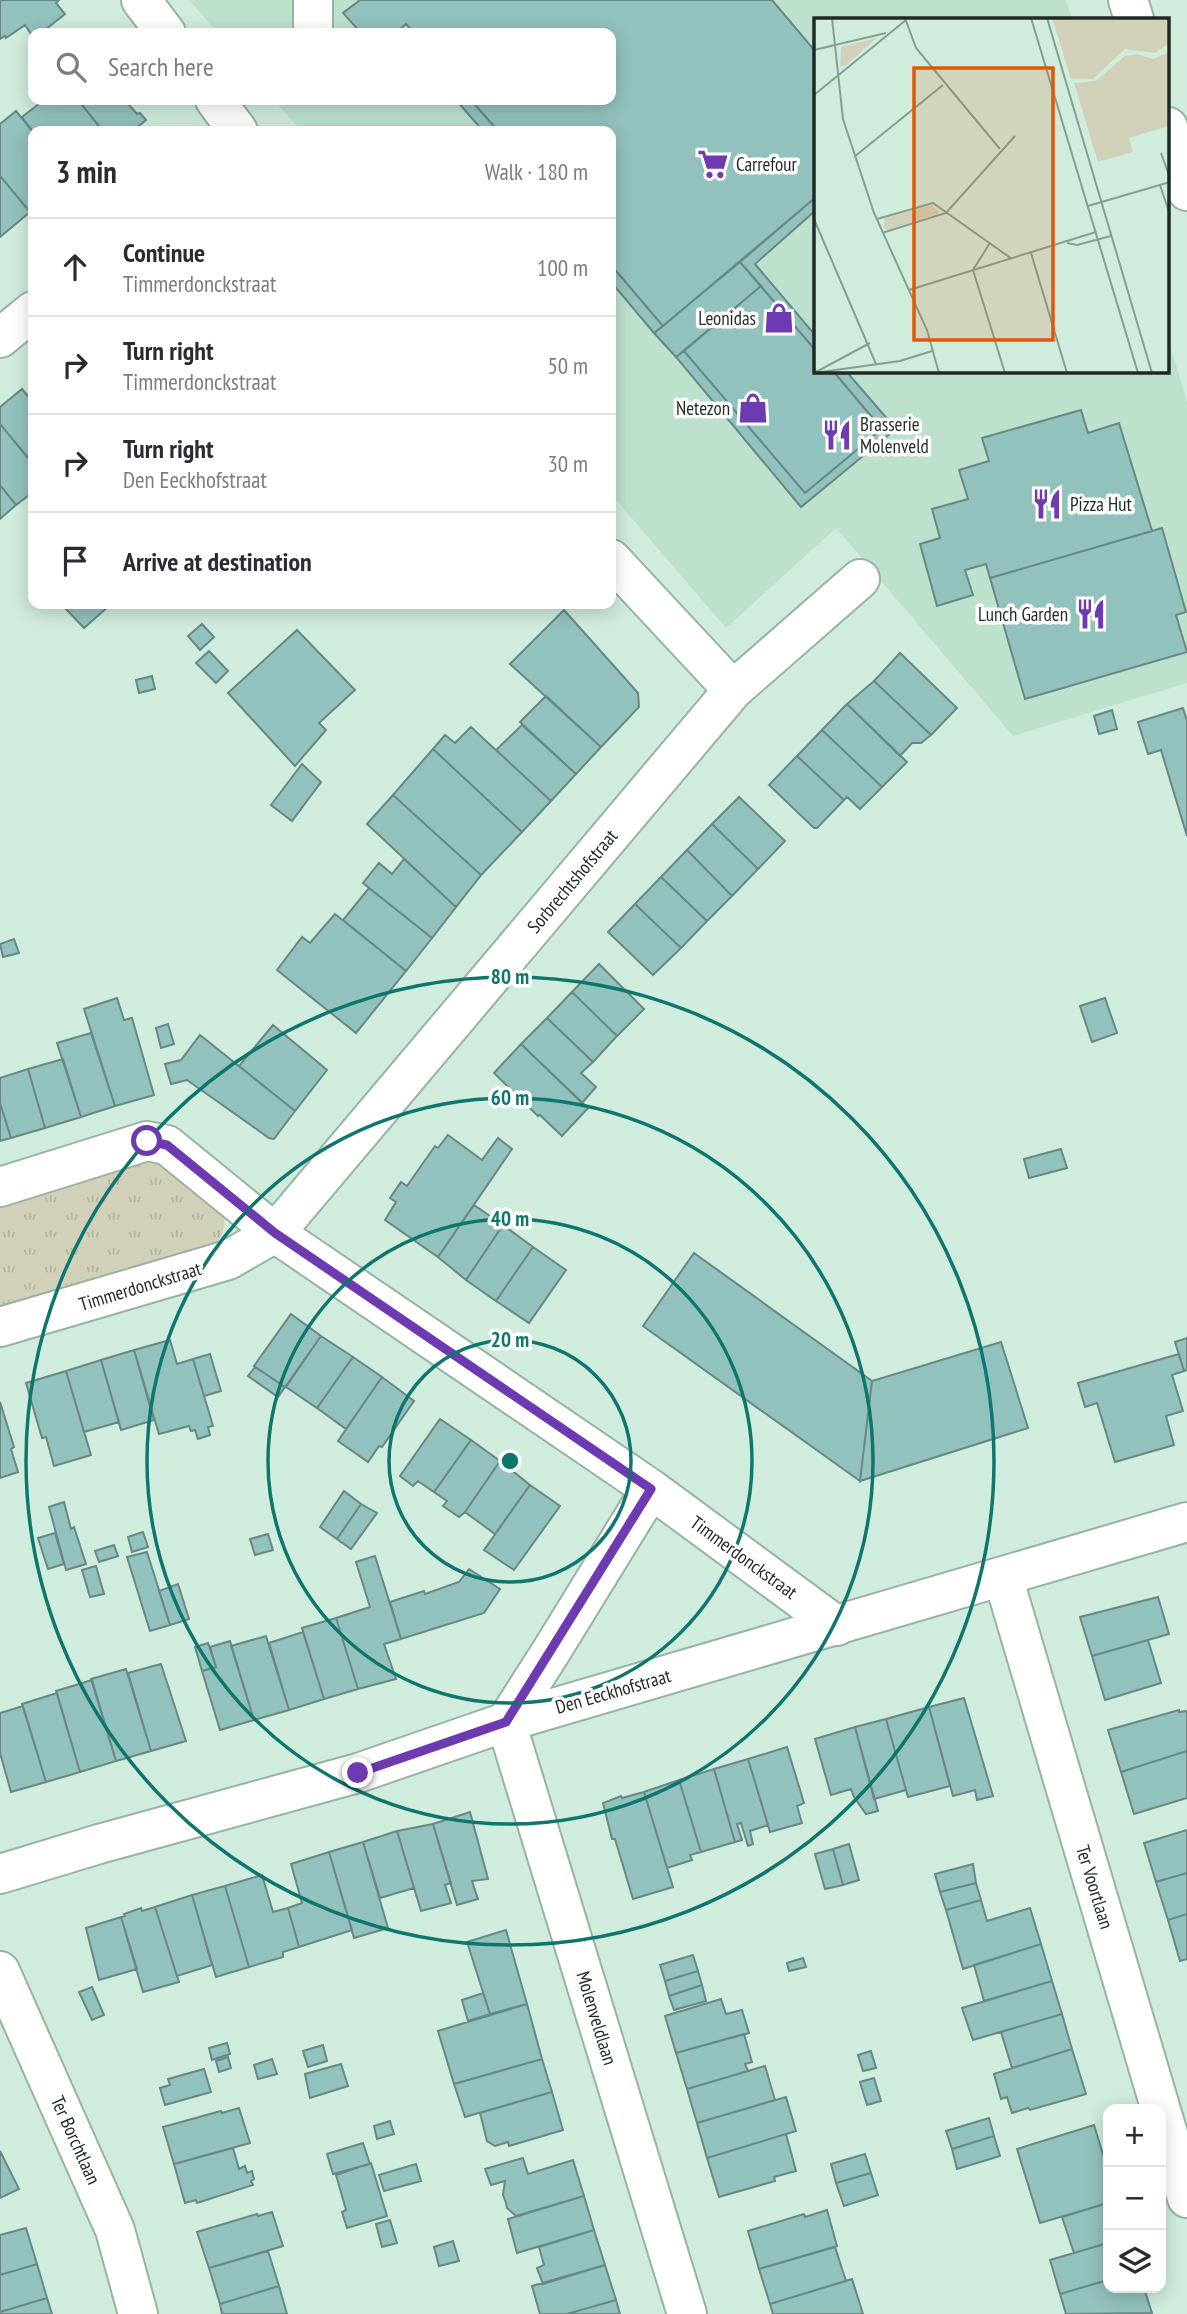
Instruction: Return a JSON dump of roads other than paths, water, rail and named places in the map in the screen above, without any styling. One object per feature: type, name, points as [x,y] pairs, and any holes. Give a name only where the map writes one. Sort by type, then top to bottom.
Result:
[{"type":"street","points":[[141,0],[162,28]]},
{"type":"street","points":[[313,0],[313,28]]},
{"type":"street","points":[[1128,0],[1134,18]]},
{"type":"street","points":[[219,105],[234,126]]},
{"type":"street","points":[[1170,134],[1187,191]]},
{"type":"street","points":[[0,338],[28,315]]},
{"type":"street","points":[[616,564],[733,690]]},
{"type":"street","name":"Sorbrechtshofstraat","points":[[275,1233],[733,690],[860,579]]},
{"type":"street","name":"Timmerdonckstraat","points":[[0,1187],[147,1141],[167,1145],[275,1233],[651,1489],[837,1626]]},
{"type":"street","name":"Timmerdonckstraat","points":[[0,1327],[228,1259],[275,1233]]},
{"type":"street","points":[[506,1722],[651,1489]]},
{"type":"street","name":"Den Eeckhofstraat","points":[[0,1874],[358,1773],[506,1722],[1187,1522]]},
{"type":"street","name":"Ter Voortlaan","points":[[1003,1577],[1187,2197]]},
{"type":"street","name":"Molenveldlaan","points":[[506,1722],[687,2314]]},
{"type":"street","name":"Ter Borchtlaan","points":[[0,1971],[116,2230],[138,2314]]},
{"type":"place","name":"Carrefour","points":[[713,164]]},
{"type":"place","name":"Leonidas","points":[[779,318]]},
{"type":"place","name":"Netezon","points":[[753,408]]},
{"type":"place","name":"Brasserie Molenveld","points":[[837,435]]},
{"type":"place","name":"Pizza Hut","points":[[1047,504]]},
{"type":"place","name":"Lunch Garden","points":[[1091,614]]}]
